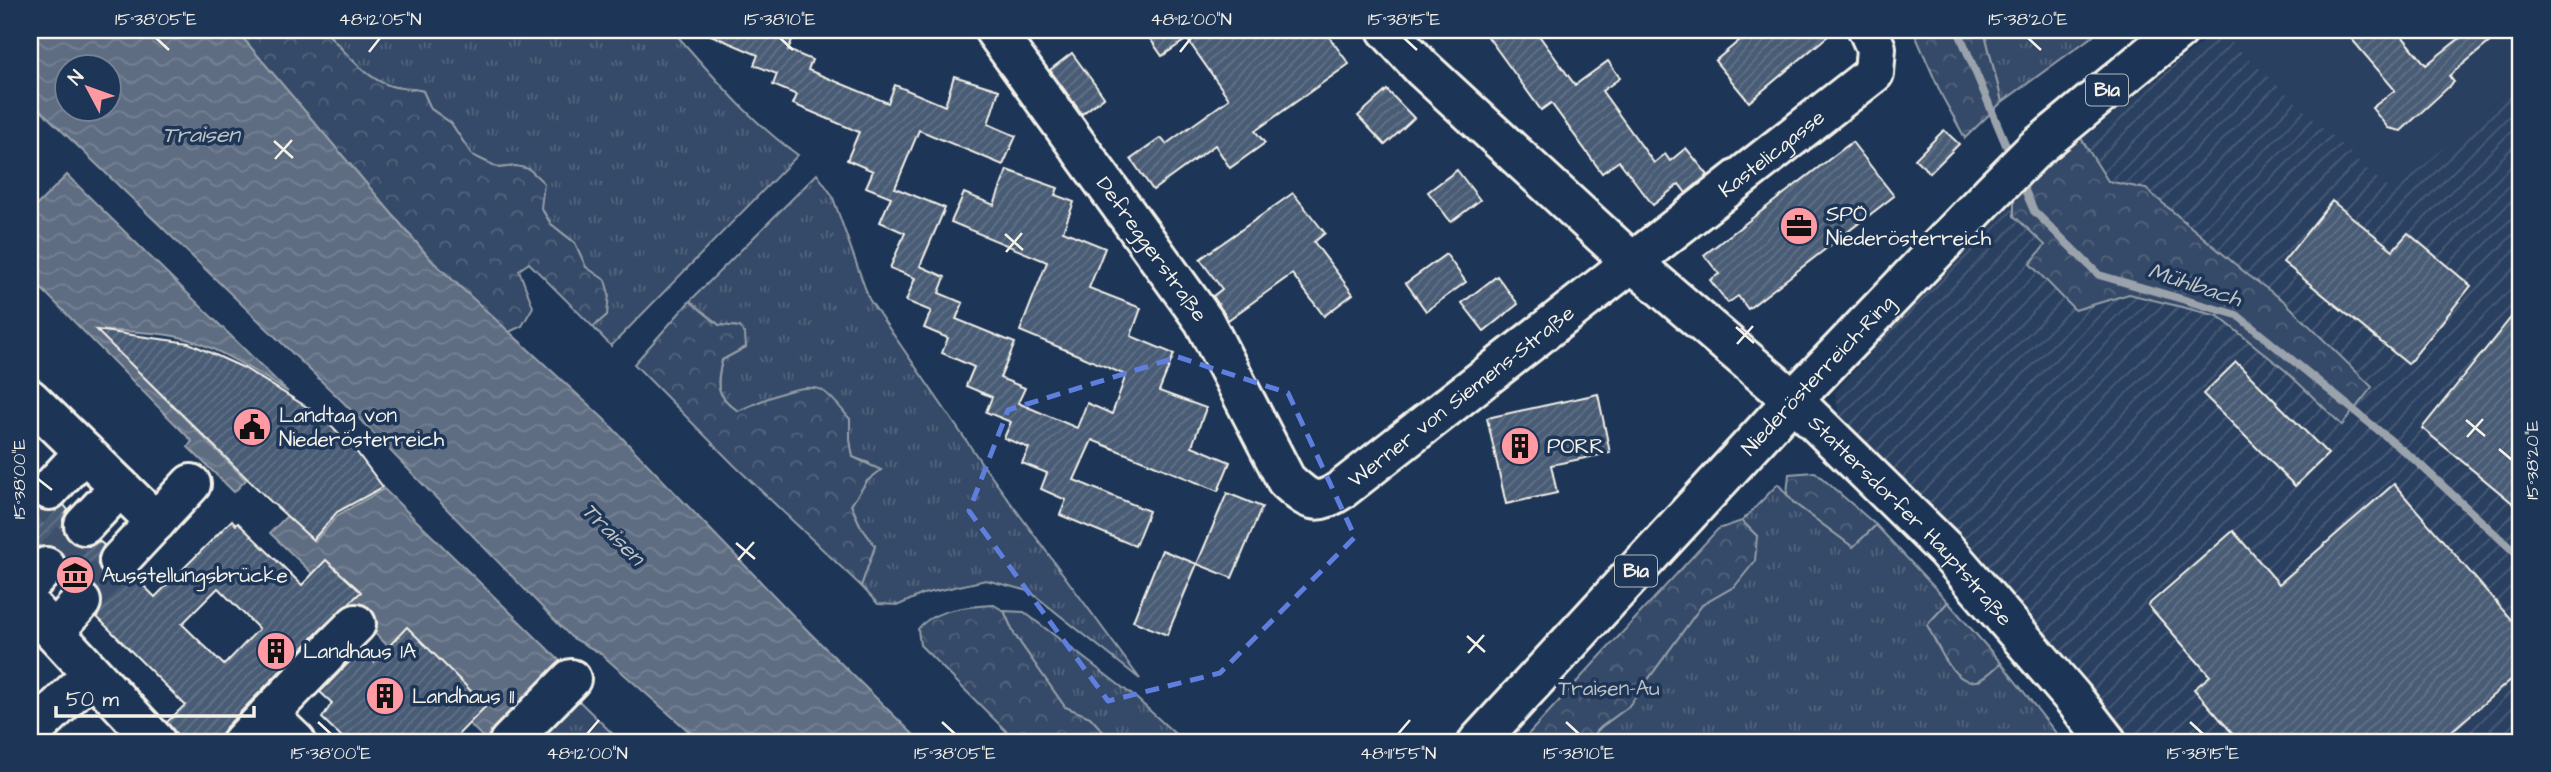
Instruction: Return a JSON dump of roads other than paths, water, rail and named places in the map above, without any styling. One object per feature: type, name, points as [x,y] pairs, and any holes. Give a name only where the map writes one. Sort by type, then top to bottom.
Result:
[{"type":"street","name":"Defreggerstraße","points":[[994,30],[1204,321],[1286,480]]},
{"type":"street","name":"Stattersdorfer Hauptstraße","points":[[1387,30],[1422,68],[1633,263],[1793,400],[1945,550],[2073,698],[2107,742]]},
{"type":"street","name":"Kastelicgasse","points":[[1633,263],[1874,74],[1876,48],[1868,30]]},
{"type":"street","name":"Niederösterreich-Ring","points":[[1478,742],[1793,400],[1993,191],[2035,149],[2179,30]]},
{"type":"street","name":"Werner von Siemens-Straße","points":[[1286,480],[1310,498],[1327,500],[1633,263]]},
{"type":"street","points":[[30,399],[156,522]]},
{"type":"street","points":[[49,490],[84,453]]},
{"type":"street","points":[[119,561],[191,484]]},
{"type":"street","points":[[84,525],[120,487]]},
{"type":"street","points":[[82,602],[42,619],[156,742]]},
{"type":"street","points":[[242,742],[339,642]]},
{"type":"street","points":[[30,734],[92,674]]},
{"type":"street","points":[[509,742],[571,679]]},
{"type":"street","points":[[268,715],[296,742]]},
{"type":"water","name":"Traisen","points":[[30,30],[236,30],[432,261],[604,419],[809,632],[921,742],[701,742],[600,653],[571,637],[343,402],[53,122],[122,122],[122,52],[52,52],[52,121],[30,100]]},
{"type":"water","points":[[67,175],[288,392],[227,356],[190,340],[156,333],[97,330],[246,480],[234,492],[188,447],[192,441],[30,277],[30,212]]},
{"type":"water","points":[[384,489],[562,663],[485,739],[270,533],[287,516],[315,541],[338,515]]},
{"type":"waterway","name":"Mühlbach","points":[[1958,30],[2011,157]]},
{"type":"waterway","name":"Mühlbach","points":[[2020,179],[2034,211],[2099,275],[2237,315],[2416,461],[2521,558]]},
{"type":"tunnel","points":[[30,511],[49,490]]},
{"type":"tunnel","points":[[46,567],[84,525]]},
{"type":"tunnel","points":[[81,602],[119,561]]},
{"type":"place","name":"SPÖ Niederösterreich","points":[[1799,226]]},
{"type":"place","name":"Landtag von Niederösterreich","points":[[252,427]]},
{"type":"place","name":"PORR","points":[[1520,446]]},
{"type":"place","name":"Ausstellungsbrücke","points":[[75,575]]},
{"type":"place","name":"Landhaus 1A","points":[[276,651]]},
{"type":"place","name":"Landhaus 11","points":[[385,696]]},
{"type":"park label","name":"Traisen-Au","points":[[1609,688]]}]
